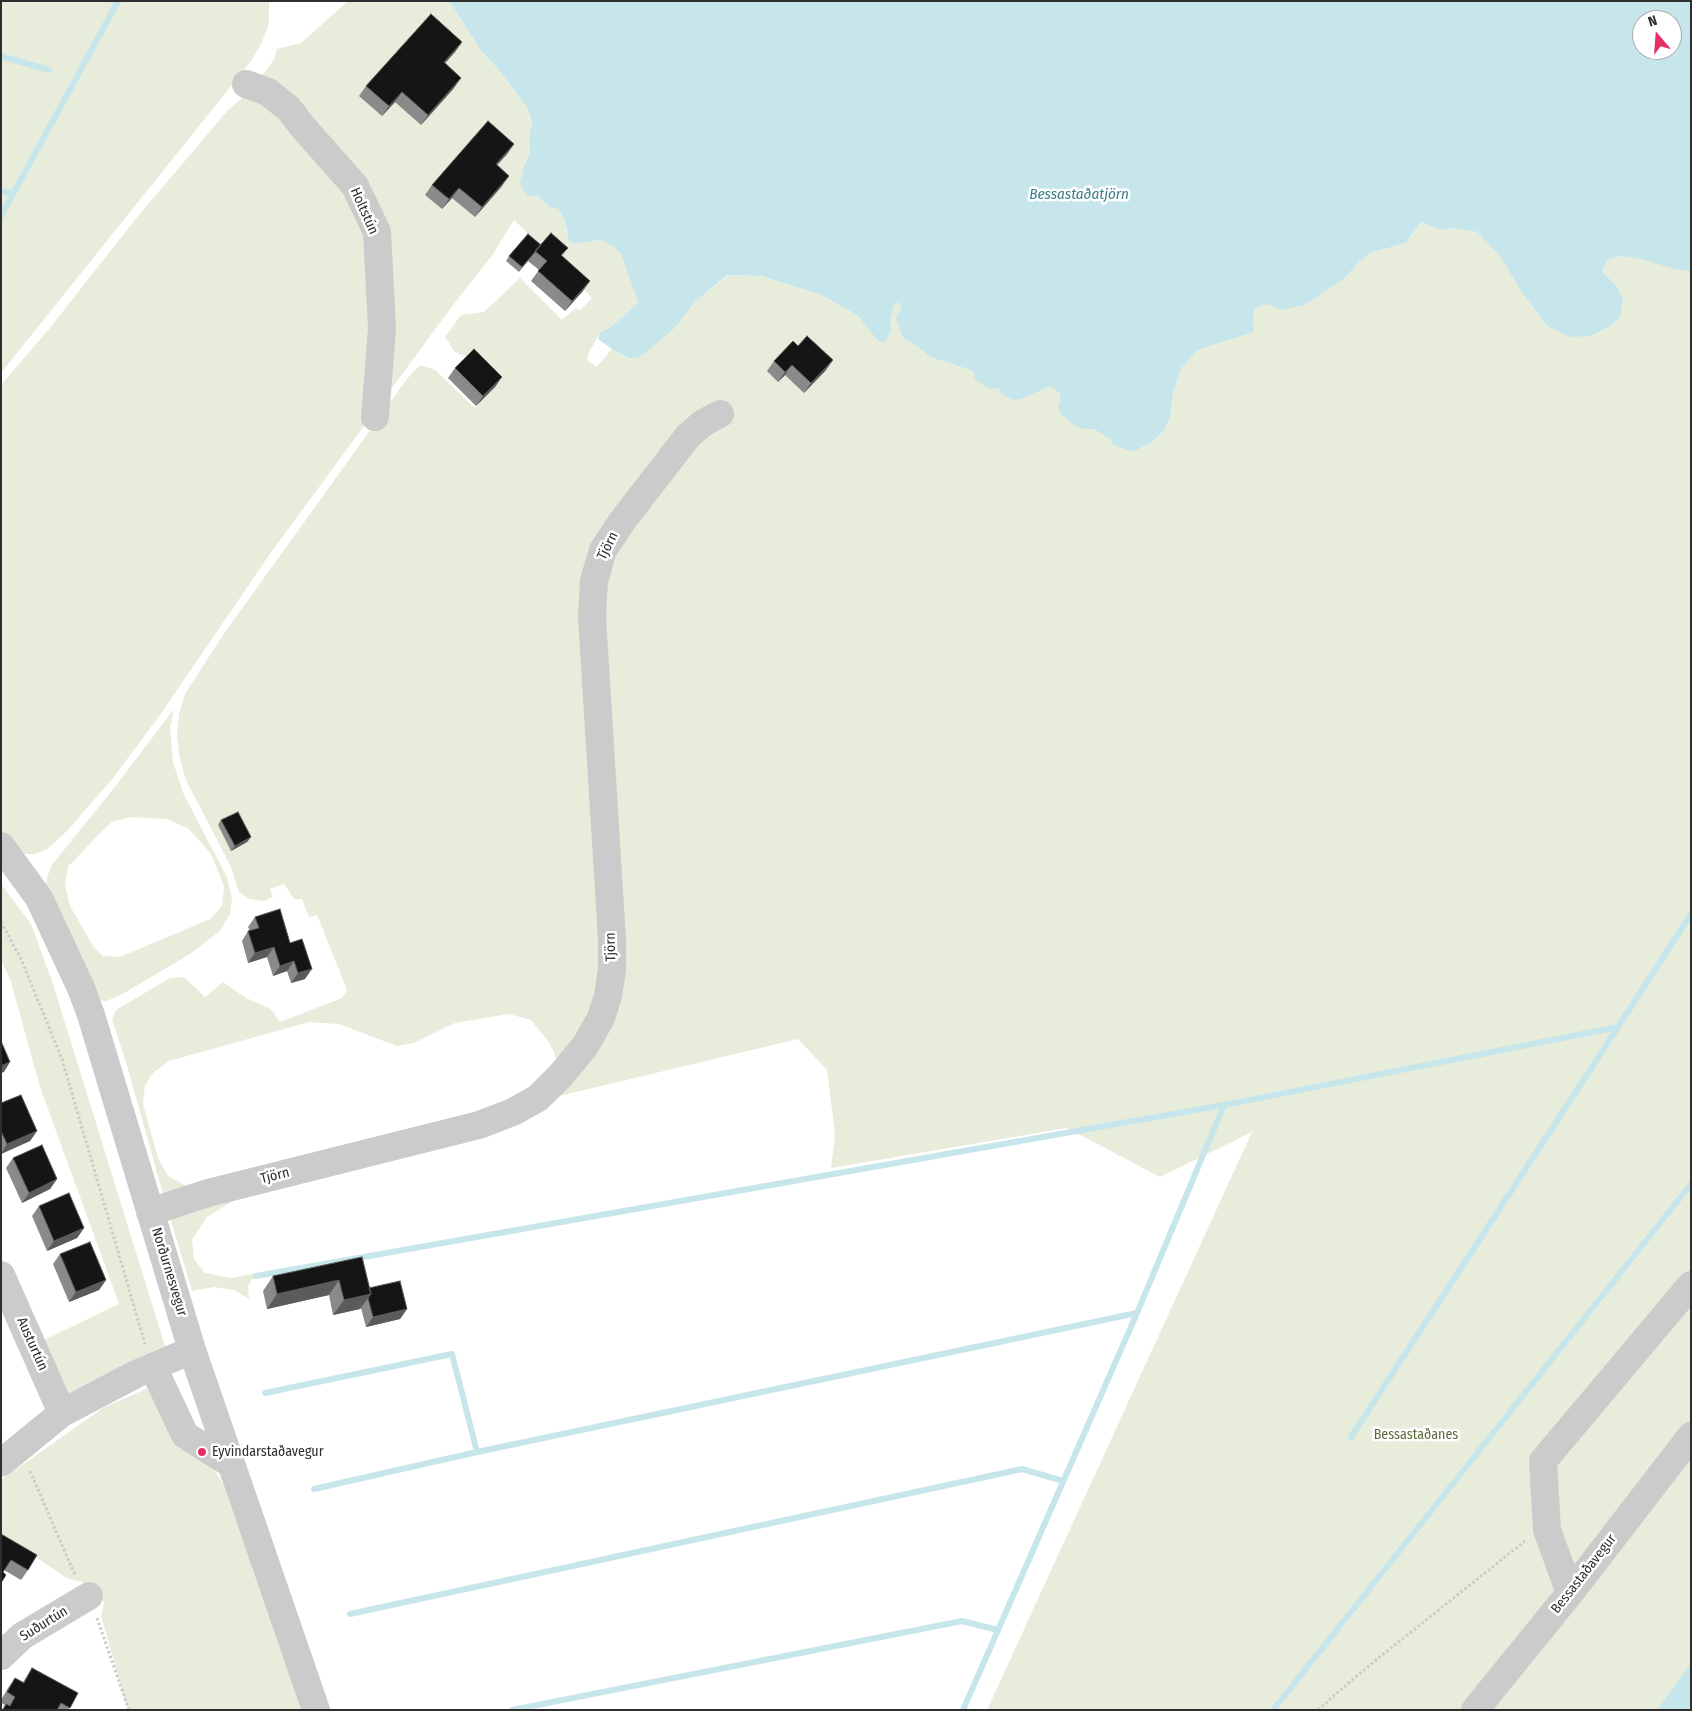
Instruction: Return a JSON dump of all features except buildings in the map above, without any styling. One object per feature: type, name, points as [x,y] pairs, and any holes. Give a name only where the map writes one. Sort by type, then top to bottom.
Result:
[{"type":"street","name":"Holtstún","points":[[246,84],[268,92],[289,109],[355,186],[376,232],[382,328],[375,417]]},
{"type":"street","name":"Tjörn","points":[[150,1212],[208,1193],[479,1124],[512,1112],[538,1098],[561,1075],[585,1046],[601,1018],[608,996],[612,970],[612,939],[592,617],[594,581],[603,550],[622,520],[688,436],[703,423],[720,414]]},
{"type":"street","name":"Norðurnesvegur","points":[[1,846],[39,898],[81,988],[91,1015],[192,1350],[316,1710]]},
{"type":"street","name":"Austurtún","points":[[1,1275],[62,1413]]},
{"type":"street","points":[[1570,1593],[1547,1530],[1543,1461],[1691,1285]]},
{"type":"street","points":[[10,1455],[62,1413],[153,1367],[192,1350]]},
{"type":"street","points":[[153,1367],[185,1434],[230,1464]]},
{"type":"street","name":"Bessastaðavegur","points":[[1475,1710],[1570,1593],[1691,1436]]},
{"type":"street","name":"Suðurtún","points":[[1,1656],[22,1636],[90,1596]]},
{"type":"path","points":[[1,922],[21,958],[62,1060],[153,1367]]},
{"type":"path","points":[[10,1455],[74,1574],[90,1596],[130,1710]]},
{"type":"path","points":[[1318,1710],[1338,1690],[1547,1524]]},
{"type":"green space","points":[[1,1],[269,1],[269,24],[261,44],[251,61],[1,373]]},
{"type":"green space","name":"Bessastaðanes","points":[[348,1],[449,1],[482,52],[498,69],[528,109],[532,130],[529,137],[530,154],[524,166],[538,196],[549,206],[558,209],[565,221],[567,234],[574,244],[601,240],[621,254],[638,303],[612,326],[600,333],[589,352],[587,360],[597,367],[612,349],[628,358],[673,330],[695,302],[728,275],[762,276],[821,295],[857,315],[877,340],[892,329],[890,320],[895,303],[899,303],[901,306],[897,317],[907,341],[913,343],[930,357],[973,371],[998,388],[1022,399],[1048,387],[1054,388],[1060,395],[1060,402],[1084,429],[1094,429],[1111,440],[1137,450],[1154,441],[1164,430],[1170,418],[1173,394],[1181,369],[1197,350],[1253,308],[1267,304],[1304,305],[1313,300],[1344,279],[1370,253],[1406,243],[1421,222],[1440,230],[1453,228],[1477,232],[1500,256],[1522,293],[1547,326],[1591,336],[1612,325],[1620,317],[1616,285],[1602,271],[1608,260],[1621,256],[1645,260],[1691,175],[1691,1710],[987,1710],[1252,1132],[1160,1177],[1067,1128],[831,1168],[835,1135],[827,1070],[798,1039],[555,1097],[615,996],[596,558],[606,982],[557,1071],[555,1054],[548,1041],[531,1020],[509,1014],[455,1023],[414,1043],[397,1046],[339,1024],[309,1022],[169,1061],[153,1073],[145,1085],[143,1104],[158,1158],[168,1176],[187,1186],[163,1194],[112,1019],[116,1010],[170,978],[184,977],[205,997],[223,982],[246,998],[271,1009],[280,1022],[342,998],[347,990],[317,915],[309,917],[302,899],[294,899],[284,884],[270,889],[273,897],[265,901],[249,899],[239,892],[231,867],[186,780],[180,759],[177,736],[179,714],[185,694],[223,635],[407,379],[417,368],[421,365],[435,370],[475,408],[496,386],[467,357],[455,352],[445,337],[461,315],[484,312],[520,278],[562,320],[576,308],[580,310],[592,298],[558,265],[564,257],[543,240],[539,244],[514,220],[493,254],[453,305],[272,551],[160,715],[113,778],[67,831],[46,850],[34,854],[25,854],[17,850],[1,830],[1,385],[49,329],[138,216],[228,110],[250,91],[274,60],[277,49],[301,43]]},
{"type":"green space","points":[[174,709],[170,728],[173,762],[184,795],[227,877],[232,899],[230,914],[220,931],[190,954],[126,992],[107,1001],[93,1000],[46,892],[47,878],[51,866]],"holes":[[[130,817],[167,819],[189,829],[211,854],[224,886],[222,906],[210,919],[120,957],[103,956],[93,946],[70,906],[65,885],[68,867],[112,822]]]},
{"type":"green space","points":[[1,884],[31,924],[53,984],[165,1346],[66,1401],[40,1342],[119,1304],[40,1087],[11,982],[1,960]]},
{"type":"green space","points":[[253,1189],[207,1217],[192,1240],[194,1259],[205,1273],[231,1278],[262,1272],[248,1286],[249,1299],[234,1290],[214,1287],[192,1291],[169,1214]]},
{"type":"green space","points":[[146,1389],[159,1394],[179,1449],[192,1450],[211,1464],[223,1484],[302,1710],[128,1710],[101,1616],[104,1603],[100,1594],[89,1584],[67,1578],[1,1534],[1,1480],[103,1408]]},
{"type":"water","name":"Bessastaðatjörn","points":[[449,1],[1691,1],[1691,271],[1621,256],[1608,260],[1602,271],[1616,285],[1623,300],[1620,317],[1612,325],[1591,336],[1570,337],[1547,326],[1522,293],[1500,256],[1477,232],[1453,228],[1440,230],[1421,222],[1406,243],[1370,253],[1344,279],[1313,300],[1304,305],[1281,310],[1268,304],[1254,308],[1253,332],[1197,350],[1181,369],[1173,394],[1170,418],[1164,430],[1154,441],[1137,450],[1130,451],[1113,445],[1111,440],[1094,429],[1084,429],[1074,425],[1060,413],[1058,406],[1060,395],[1054,388],[1048,387],[1022,399],[1012,400],[1001,393],[998,388],[989,389],[975,379],[973,371],[930,357],[913,343],[907,341],[901,333],[896,317],[900,311],[901,306],[899,303],[895,303],[890,320],[892,329],[887,339],[882,343],[877,340],[857,315],[821,295],[762,276],[727,275],[695,302],[673,330],[638,358],[628,358],[612,349],[598,339],[600,333],[612,326],[638,303],[621,254],[601,240],[574,244],[569,241],[565,221],[558,209],[549,207],[538,196],[526,195],[520,183],[524,166],[530,154],[529,137],[532,123],[528,109],[498,69],[482,52]]},
{"type":"water","points":[[1691,1663],[1691,1710],[1657,1710]]},
{"type":"waterway","points":[[1,216],[118,1]]},
{"type":"waterway","points":[[1,56],[49,70]]},
{"type":"waterway","points":[[1,191],[13,194]]},
{"type":"waterway","points":[[963,1710],[1137,1313],[1224,1105],[1618,1027],[1691,914]]},
{"type":"waterway","points":[[1351,1437],[1618,1027]]},
{"type":"waterway","points":[[256,1276],[1224,1105]]},
{"type":"waterway","points":[[1273,1710],[1691,1184]]},
{"type":"waterway","points":[[314,1489],[477,1452],[1137,1313]]},
{"type":"waterway","points":[[265,1393],[452,1354],[477,1452]]},
{"type":"waterway","points":[[350,1614],[1022,1469],[1063,1481]]},
{"type":"waterway","points":[[512,1710],[962,1621],[998,1630]]},
{"type":"place","name":"Eyvindarstaðavegur","points":[[202,1452]]}]
